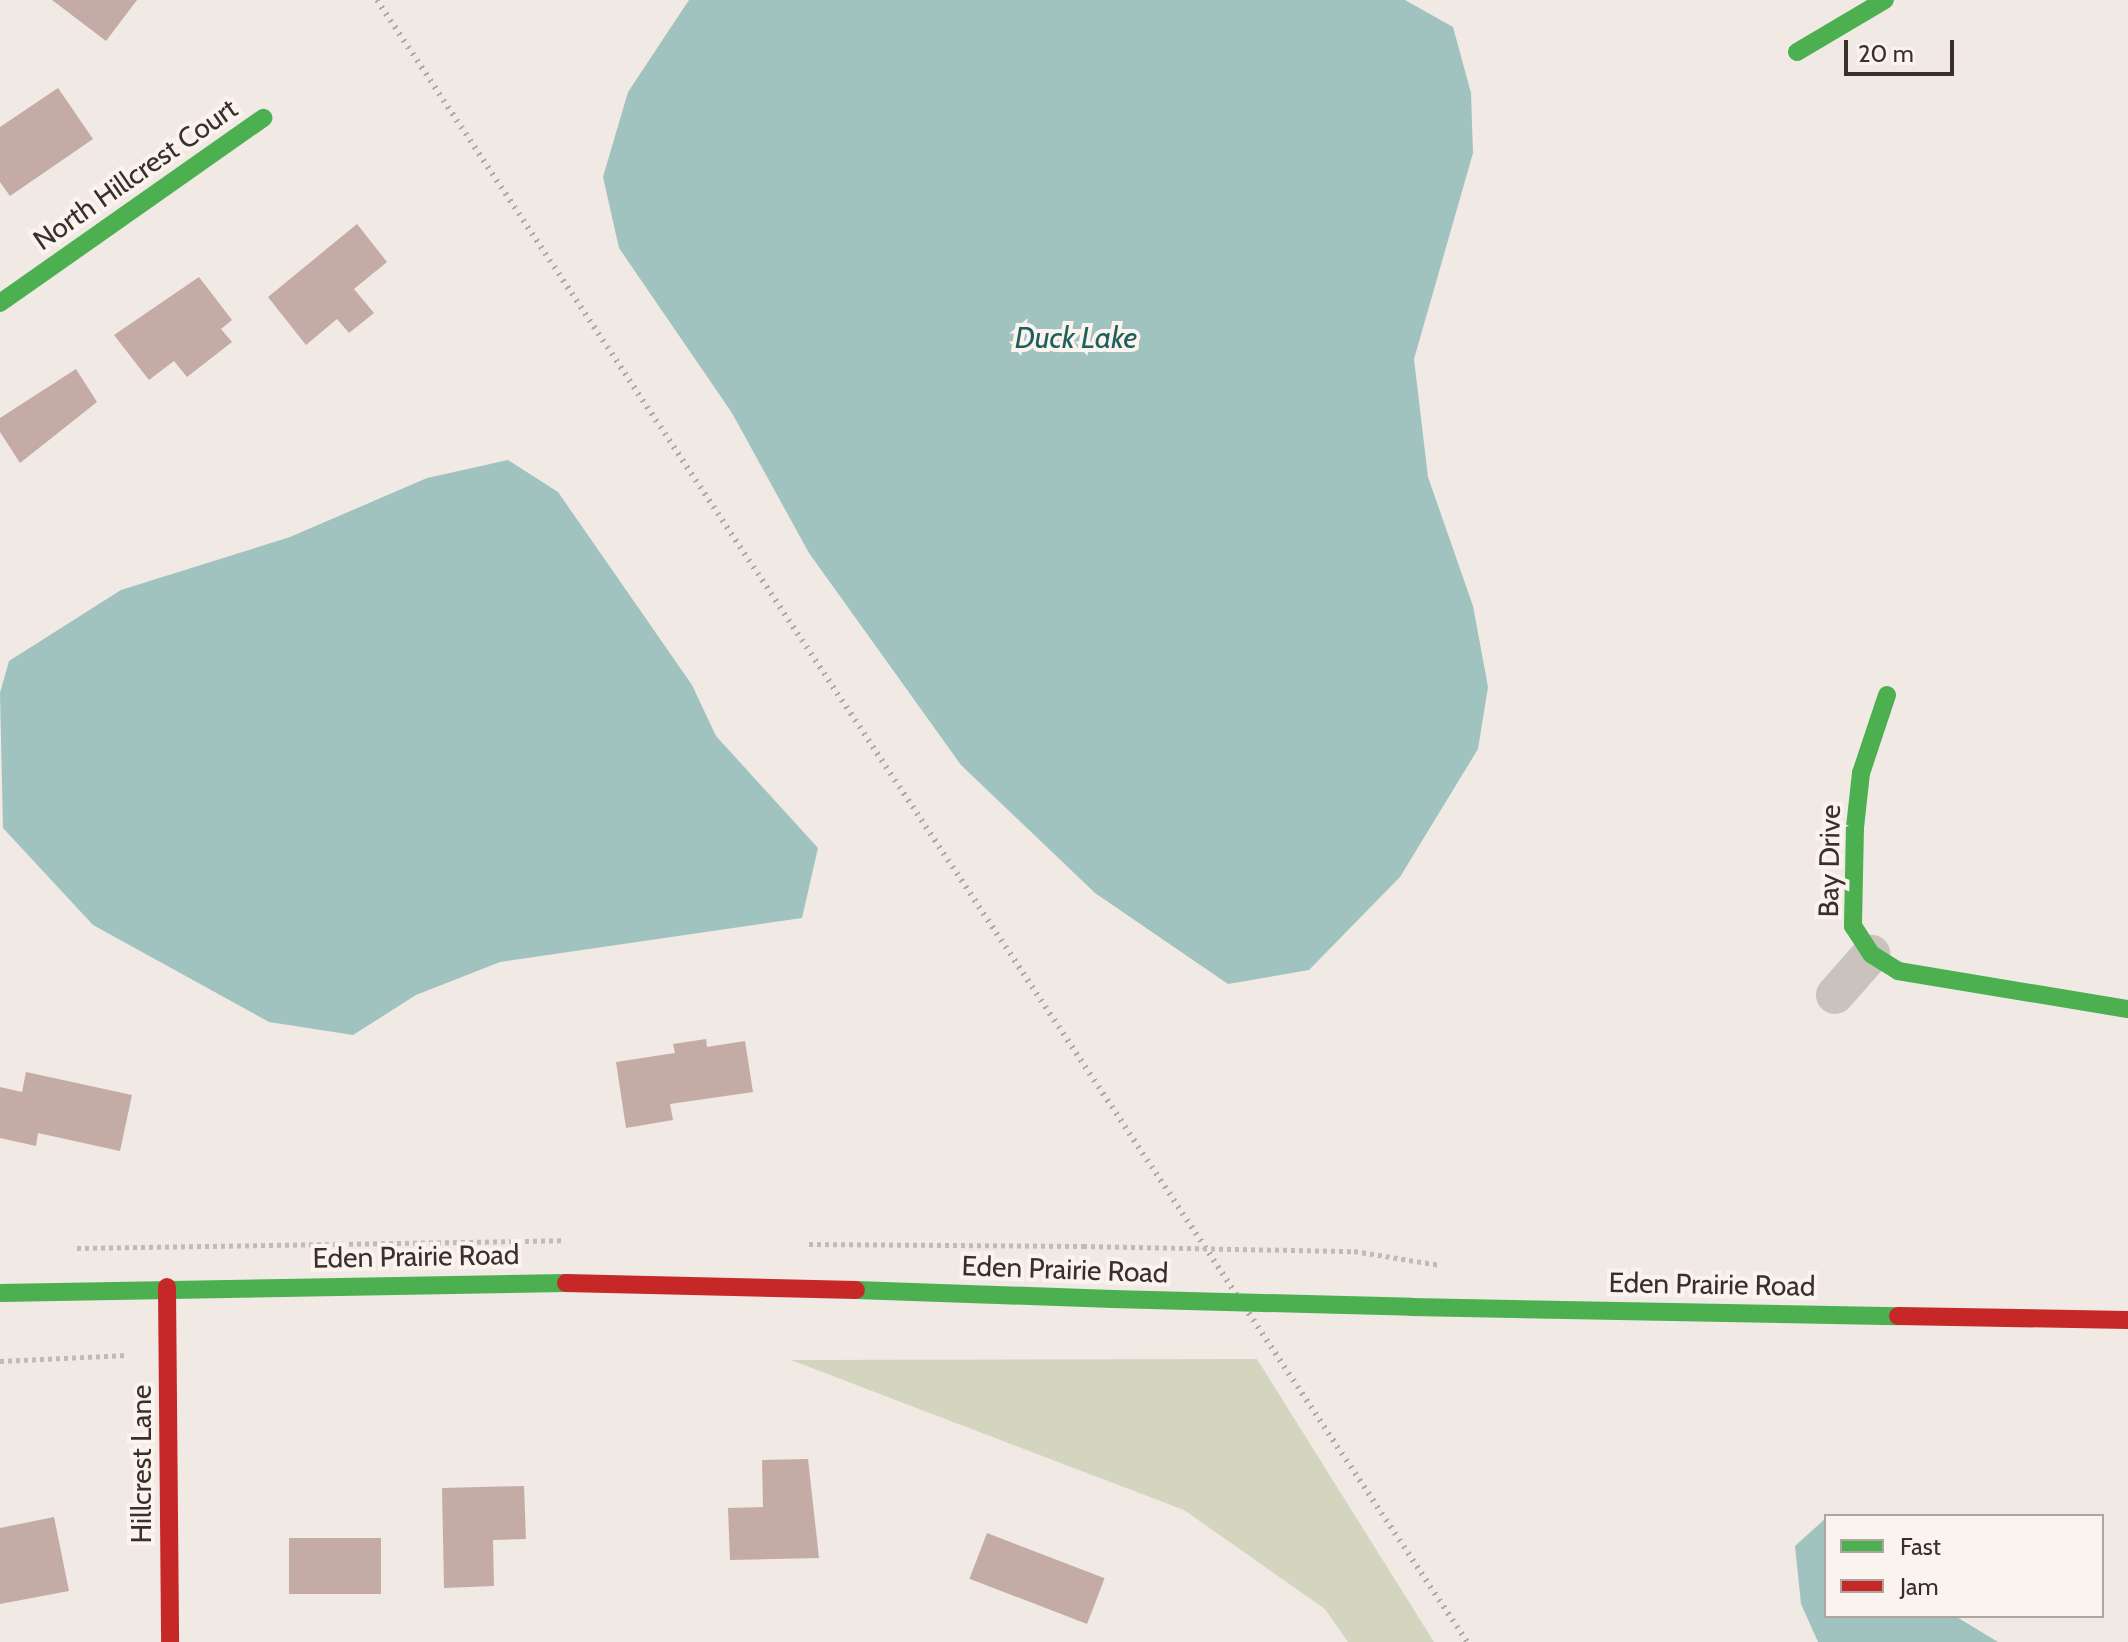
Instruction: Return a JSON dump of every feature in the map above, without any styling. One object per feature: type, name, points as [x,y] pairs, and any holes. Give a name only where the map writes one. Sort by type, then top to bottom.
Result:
[{"type":"main road","points":[[1797,52],[1885,0]]},
{"type":"main road","name":"North Hillcrest Court","points":[[0,303],[145,208],[263,118]]},
{"type":"main road","name":"Bay Drive","points":[[1871,954],[1853,926],[1855,827],[1861,773],[1887,695]]},
{"type":"main road","points":[[1871,954],[1898,971],[2128,1009]]},
{"type":"main road","name":"Eden Prairie Road","points":[[0,1293],[167,1287],[643,1282],[1412,1307],[2128,1320]]},
{"type":"main road","name":"Hillcrest Lane","points":[[167,1287],[170,1642]]},
{"type":"street","points":[[1835,995],[1871,954]]},
{"type":"path","points":[[1083,1246],[1354,1251]]},
{"type":"path","points":[[0,1361],[169,1353]]},
{"type":"green space","points":[[1257,1359],[1434,1642],[1348,1642],[1325,1609],[1184,1510],[791,1360]]},
{"type":"water","name":"Duck Lake","points":[[689,0],[1405,0],[1453,27],[1471,93],[1473,153],[1414,359],[1428,477],[1473,606],[1488,687],[1478,749],[1400,877],[1309,970],[1228,984],[1095,893],[961,765],[809,553],[732,413],[619,248],[603,177],[628,92]]},
{"type":"water","points":[[508,460],[558,492],[692,685],[716,736],[818,848],[802,918],[500,962],[416,995],[353,1035],[269,1022],[93,925],[3,828],[0,693],[9,661],[121,590],[290,537],[427,478]]},
{"type":"water","points":[[1824,1520],[1824,1618],[1958,1618],[1998,1642],[1818,1642],[1801,1604],[1795,1546]]},
{"type":"building","points":[[52,0],[137,0],[106,41]]},
{"type":"building","points":[[58,88],[93,139],[10,196],[0,182],[0,127]]},
{"type":"building","points":[[357,224],[387,262],[354,289],[374,313],[349,333],[337,319],[306,345],[268,297]]},
{"type":"building","points":[[199,277],[232,320],[221,329],[232,342],[187,377],[174,361],[149,380],[114,335]]},
{"type":"building","points":[[76,369],[97,402],[20,463],[0,432],[0,418]]},
{"type":"building","points":[[706,1039],[707,1047],[745,1041],[753,1092],[670,1104],[673,1120],[626,1128],[616,1062],[675,1053],[673,1044]]},
{"type":"building","points":[[26,1072],[132,1095],[120,1151],[38,1133],[36,1146],[0,1138],[0,1087],[22,1092]]},
{"type":"building","points":[[808,1459],[819,1558],[730,1560],[728,1508],[763,1507],[762,1460]]},
{"type":"building","points":[[524,1486],[526,1539],[493,1540],[494,1586],[444,1588],[442,1488]]},
{"type":"building","points":[[54,1517],[69,1591],[0,1604],[0,1528]]},
{"type":"building","points":[[987,1533],[1105,1578],[1087,1624],[969,1579]]},
{"type":"building","points":[[289,1538],[381,1538],[381,1594],[289,1594]]},
{"type":"railway","points":[[377,0],[1467,1642]]},
{"type":"traffic: fast","points":[[1797,52],[1885,0]]},
{"type":"traffic: fast","points":[[0,303],[263,118]]},
{"type":"traffic: fast","points":[[1887,695],[1861,773],[1855,827],[1853,926],[1871,954],[1898,971],[2128,1009]]},
{"type":"traffic: fast","points":[[0,1293],[566,1283]]},
{"type":"traffic: fast","points":[[856,1290],[1113,1299]]},
{"type":"traffic: fast","points":[[1113,1299],[1412,1307]]},
{"type":"traffic: fast","points":[[1412,1307],[1898,1316]]},
{"type":"traffic: jam","points":[[566,1283],[856,1290]]},
{"type":"traffic: jam","points":[[167,1287],[170,1642]]},
{"type":"traffic: jam","points":[[1898,1316],[2128,1320]]}]
